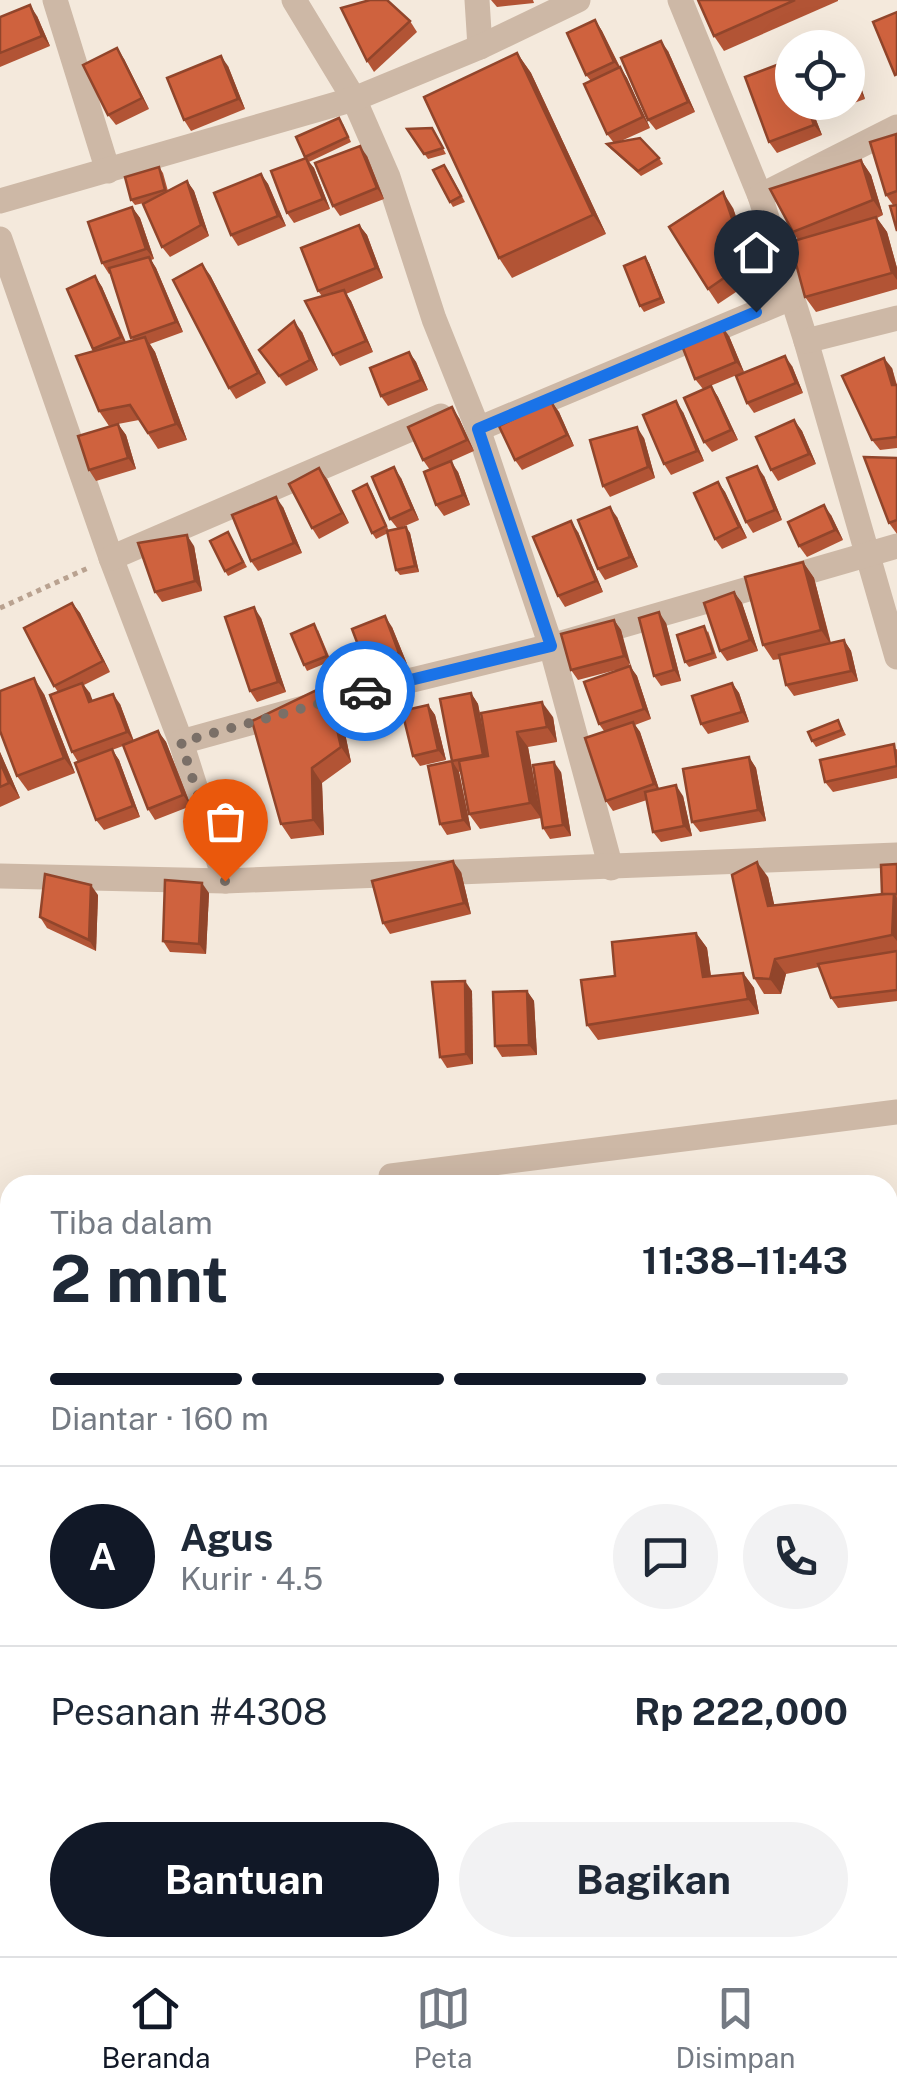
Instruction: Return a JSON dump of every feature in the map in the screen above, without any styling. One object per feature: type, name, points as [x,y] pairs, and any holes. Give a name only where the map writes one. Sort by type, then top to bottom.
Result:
[{"type":"street","points":[[55,0],[108,170]]},
{"type":"street","points":[[294,0],[354,99],[388,177],[434,319],[478,429],[551,646],[611,868]]},
{"type":"street","points":[[477,0],[480,47]]},
{"type":"street","points":[[0,202],[354,99],[480,47],[578,0]]},
{"type":"street","points":[[680,0],[760,196],[897,657]]},
{"type":"street","points":[[760,196],[897,128]]},
{"type":"street","points":[[0,239],[111,558],[181,742],[225,881]]},
{"type":"street","points":[[478,429],[791,298]]},
{"type":"street","points":[[806,341],[897,318]]},
{"type":"street","points":[[111,558],[468,404]]},
{"type":"street","points":[[181,742],[551,646],[897,546]]},
{"type":"street","points":[[0,876],[225,881],[897,855]]},
{"type":"street","points":[[399,1175],[897,1112]]},
{"type":"path","points":[[0,608],[111,558]]},
{"type":"building","points":[[387,0],[410,21],[367,61],[341,8]]},
{"type":"building","points":[[698,0],[795,0],[714,36]]},
{"type":"building","points":[[30,5],[42,36],[0,53],[0,17]]},
{"type":"building","points":[[897,12],[897,74],[895,75],[873,22]]},
{"type":"building","points":[[595,20],[614,62],[586,75],[567,33]]},
{"type":"building","points":[[661,41],[688,102],[648,120],[621,58]]},
{"type":"building","points":[[117,48],[142,98],[108,115],[83,65]]},
{"type":"building","points":[[517,53],[593,215],[499,258],[424,97]]},
{"type":"building","points":[[221,56],[238,99],[184,120],[167,78]]},
{"type":"building","points":[[775,66],[775,120],[812,120],[814,125],[769,142],[745,77]]},
{"type":"building","points":[[620,67],[643,117],[607,134],[584,84]]},
{"type":"building","points":[[339,118],[348,137],[305,157],[296,137]]},
{"type":"building","points":[[432,128],[443,148],[424,154],[407,129]]},
{"type":"building","points":[[896,134],[897,191],[886,195],[870,142]]},
{"type":"building","points":[[640,138],[659,158],[638,171],[607,144]]},
{"type":"building","points":[[360,146],[377,188],[333,206],[315,163]]},
{"type":"building","points":[[306,158],[323,199],[287,213],[271,171]]},
{"type":"building","points":[[861,160],[873,200],[793,232],[770,189]]},
{"type":"building","points":[[444,165],[461,196],[450,202],[433,170]]},
{"type":"building","points":[[159,167],[165,190],[131,200],[125,177]]},
{"type":"building","points":[[261,174],[278,216],[231,235],[214,193]]},
{"type":"building","points":[[187,181],[201,225],[162,247],[143,204]]},
{"type":"building","points":[[723,192],[747,262],[708,289],[669,227]]},
{"type":"building","points":[[897,205],[897,231],[890,206]]},
{"type":"building","points":[[132,207],[146,249],[102,263],[88,222]]},
{"type":"building","points":[[876,217],[892,273],[805,297],[790,242]]},
{"type":"building","points":[[359,225],[376,268],[318,291],[301,248]]},
{"type":"building","points":[[149,257],[176,322],[131,338],[109,268]]},
{"type":"building","points":[[645,257],[661,298],[640,306],[624,266]]},
{"type":"building","points":[[202,264],[258,373],[229,388],[173,280]]},
{"type":"building","points":[[95,276],[121,337],[93,349],[67,289]]},
{"type":"building","points":[[344,290],[366,341],[333,355],[305,301]]},
{"type":"building","points":[[294,321],[310,360],[279,376],[259,350]]},
{"type":"building","points":[[722,326],[736,362],[695,379],[681,343]]},
{"type":"building","points":[[145,337],[176,424],[148,433],[130,405],[99,411],[76,356]]},
{"type":"building","points":[[409,352],[421,380],[381,396],[370,368]]},
{"type":"building","points":[[785,356],[796,383],[747,403],[736,376]]},
{"type":"building","points":[[884,358],[892,385],[897,385],[897,437],[872,440],[842,376]]},
{"type":"building","points":[[711,386],[731,430],[704,442],[684,398]]},
{"type":"building","points":[[551,401],[567,435],[515,460],[499,426]]},
{"type":"building","points":[[676,401],[697,451],[664,464],[643,415]]},
{"type":"building","points":[[452,407],[467,440],[423,460],[408,427]]},
{"type":"building","points":[[794,420],[809,454],[771,470],[756,437]]},
{"type":"building","points":[[118,424],[128,458],[89,470],[78,436]]},
{"type":"building","points":[[637,427],[648,467],[603,486],[590,440]]},
{"type":"building","points":[[864,457],[897,458],[897,520],[889,523]]},
{"type":"building","points":[[451,461],[463,495],[436,505],[424,472]]},
{"type":"building","points":[[757,466],[775,510],[746,522],[727,478]]},
{"type":"building","points":[[394,467],[412,509],[390,519],[372,477]]},
{"type":"building","points":[[319,468],[342,513],[312,528],[289,484]]},
{"type":"building","points":[[718,482],[739,527],[715,539],[694,493]]},
{"type":"building","points":[[367,484],[386,526],[372,533],[353,491]]},
{"type":"building","points":[[276,497],[294,543],[251,561],[232,515]]},
{"type":"building","points":[[824,505],[835,530],[799,546],[788,522]]},
{"type":"building","points":[[610,507],[630,557],[598,569],[578,520]]},
{"type":"building","points":[[571,521],[596,581],[558,596],[533,537]]},
{"type":"building","points":[[406,527],[415,566],[396,570],[387,531]]},
{"type":"building","points":[[228,532],[243,562],[225,571],[210,541]]},
{"type":"building","points":[[187,535],[195,581],[155,592],[138,543]]},
{"type":"building","points":[[803,562],[821,630],[763,645],[745,577]]},
{"type":"building","points":[[734,592],[750,640],[720,651],[704,603]]},
{"type":"building","points":[[72,603],[103,661],[54,686],[24,628]]},
{"type":"building","points":[[254,607],[278,682],[250,691],[225,617]]},
{"type":"building","points":[[659,612],[674,670],[654,676],[639,618]]},
{"type":"building","points":[[385,616],[399,653],[366,666],[352,629]]},
{"type":"building","points":[[614,620],[624,656],[571,670],[561,634]]},
{"type":"building","points":[[314,624],[327,656],[304,665],[291,634]]},
{"type":"building","points":[[704,626],[713,653],[685,662],[677,635]]},
{"type":"building","points":[[844,640],[851,671],[786,685],[779,655]]},
{"type":"building","points":[[630,666],[644,709],[599,724],[584,682]]},
{"type":"building","points":[[34,678],[64,758],[17,776],[0,731],[0,691]]},
{"type":"building","points":[[82,683],[89,702],[113,694],[127,732],[72,752],[50,695]]},
{"type":"building","points":[[732,683],[742,712],[701,724],[692,696]]},
{"type":"building","points":[[327,685],[341,747],[312,768],[313,820],[281,824],[252,721]]},
{"type":"building","points":[[471,693],[483,755],[452,761],[440,699]]},
{"type":"building","points":[[542,702],[547,727],[517,732],[530,803],[469,814],[459,761],[488,756],[481,713]]},
{"type":"building","points":[[428,705],[438,750],[413,756],[402,711]]},
{"type":"building","points":[[838,720],[842,730],[812,741],[808,732]]},
{"type":"building","points":[[633,722],[654,784],[606,801],[585,738]]},
{"type":"building","points":[[158,731],[183,795],[148,809],[123,745]]},
{"type":"building","points":[[894,744],[897,766],[825,782],[820,760]]},
{"type":"building","points":[[112,749],[133,806],[96,820],[75,763]]},
{"type":"building","points":[[749,757],[758,810],[692,822],[683,769]]},
{"type":"building","points":[[452,761],[463,820],[440,824],[428,766]]},
{"type":"building","points":[[0,762],[9,783],[0,787]]},
{"type":"building","points":[[554,762],[563,825],[543,828],[533,765]]},
{"type":"building","points":[[676,785],[684,826],[653,832],[645,792]]},
{"type":"building","points":[[453,861],[464,903],[383,923],[372,881]]},
{"type":"building","points":[[757,862],[768,906],[894,893],[892,935],[775,959],[770,979],[754,978],[732,875]]},
{"type":"building","points":[[897,864],[897,894],[882,894],[881,865]]},
{"type":"building","points":[[45,874],[91,885],[89,940],[40,917]]},
{"type":"building","points":[[165,880],[202,883],[199,944],[163,941]]},
{"type":"building","points":[[696,933],[703,977],[743,973],[748,999],[587,1025],[581,980],[615,976],[612,942]]},
{"type":"building","points":[[897,951],[897,990],[831,998],[818,964]]},
{"type":"building","points":[[465,981],[466,1054],[440,1057],[432,982]]},
{"type":"building","points":[[527,991],[529,1045],[495,1046],[493,992]]},
{"type":"way so far","points":[[225,881],[181,742],[365,691]]},
{"type":"route","points":[[365,691],[551,646],[478,429],[756,312]]}]
